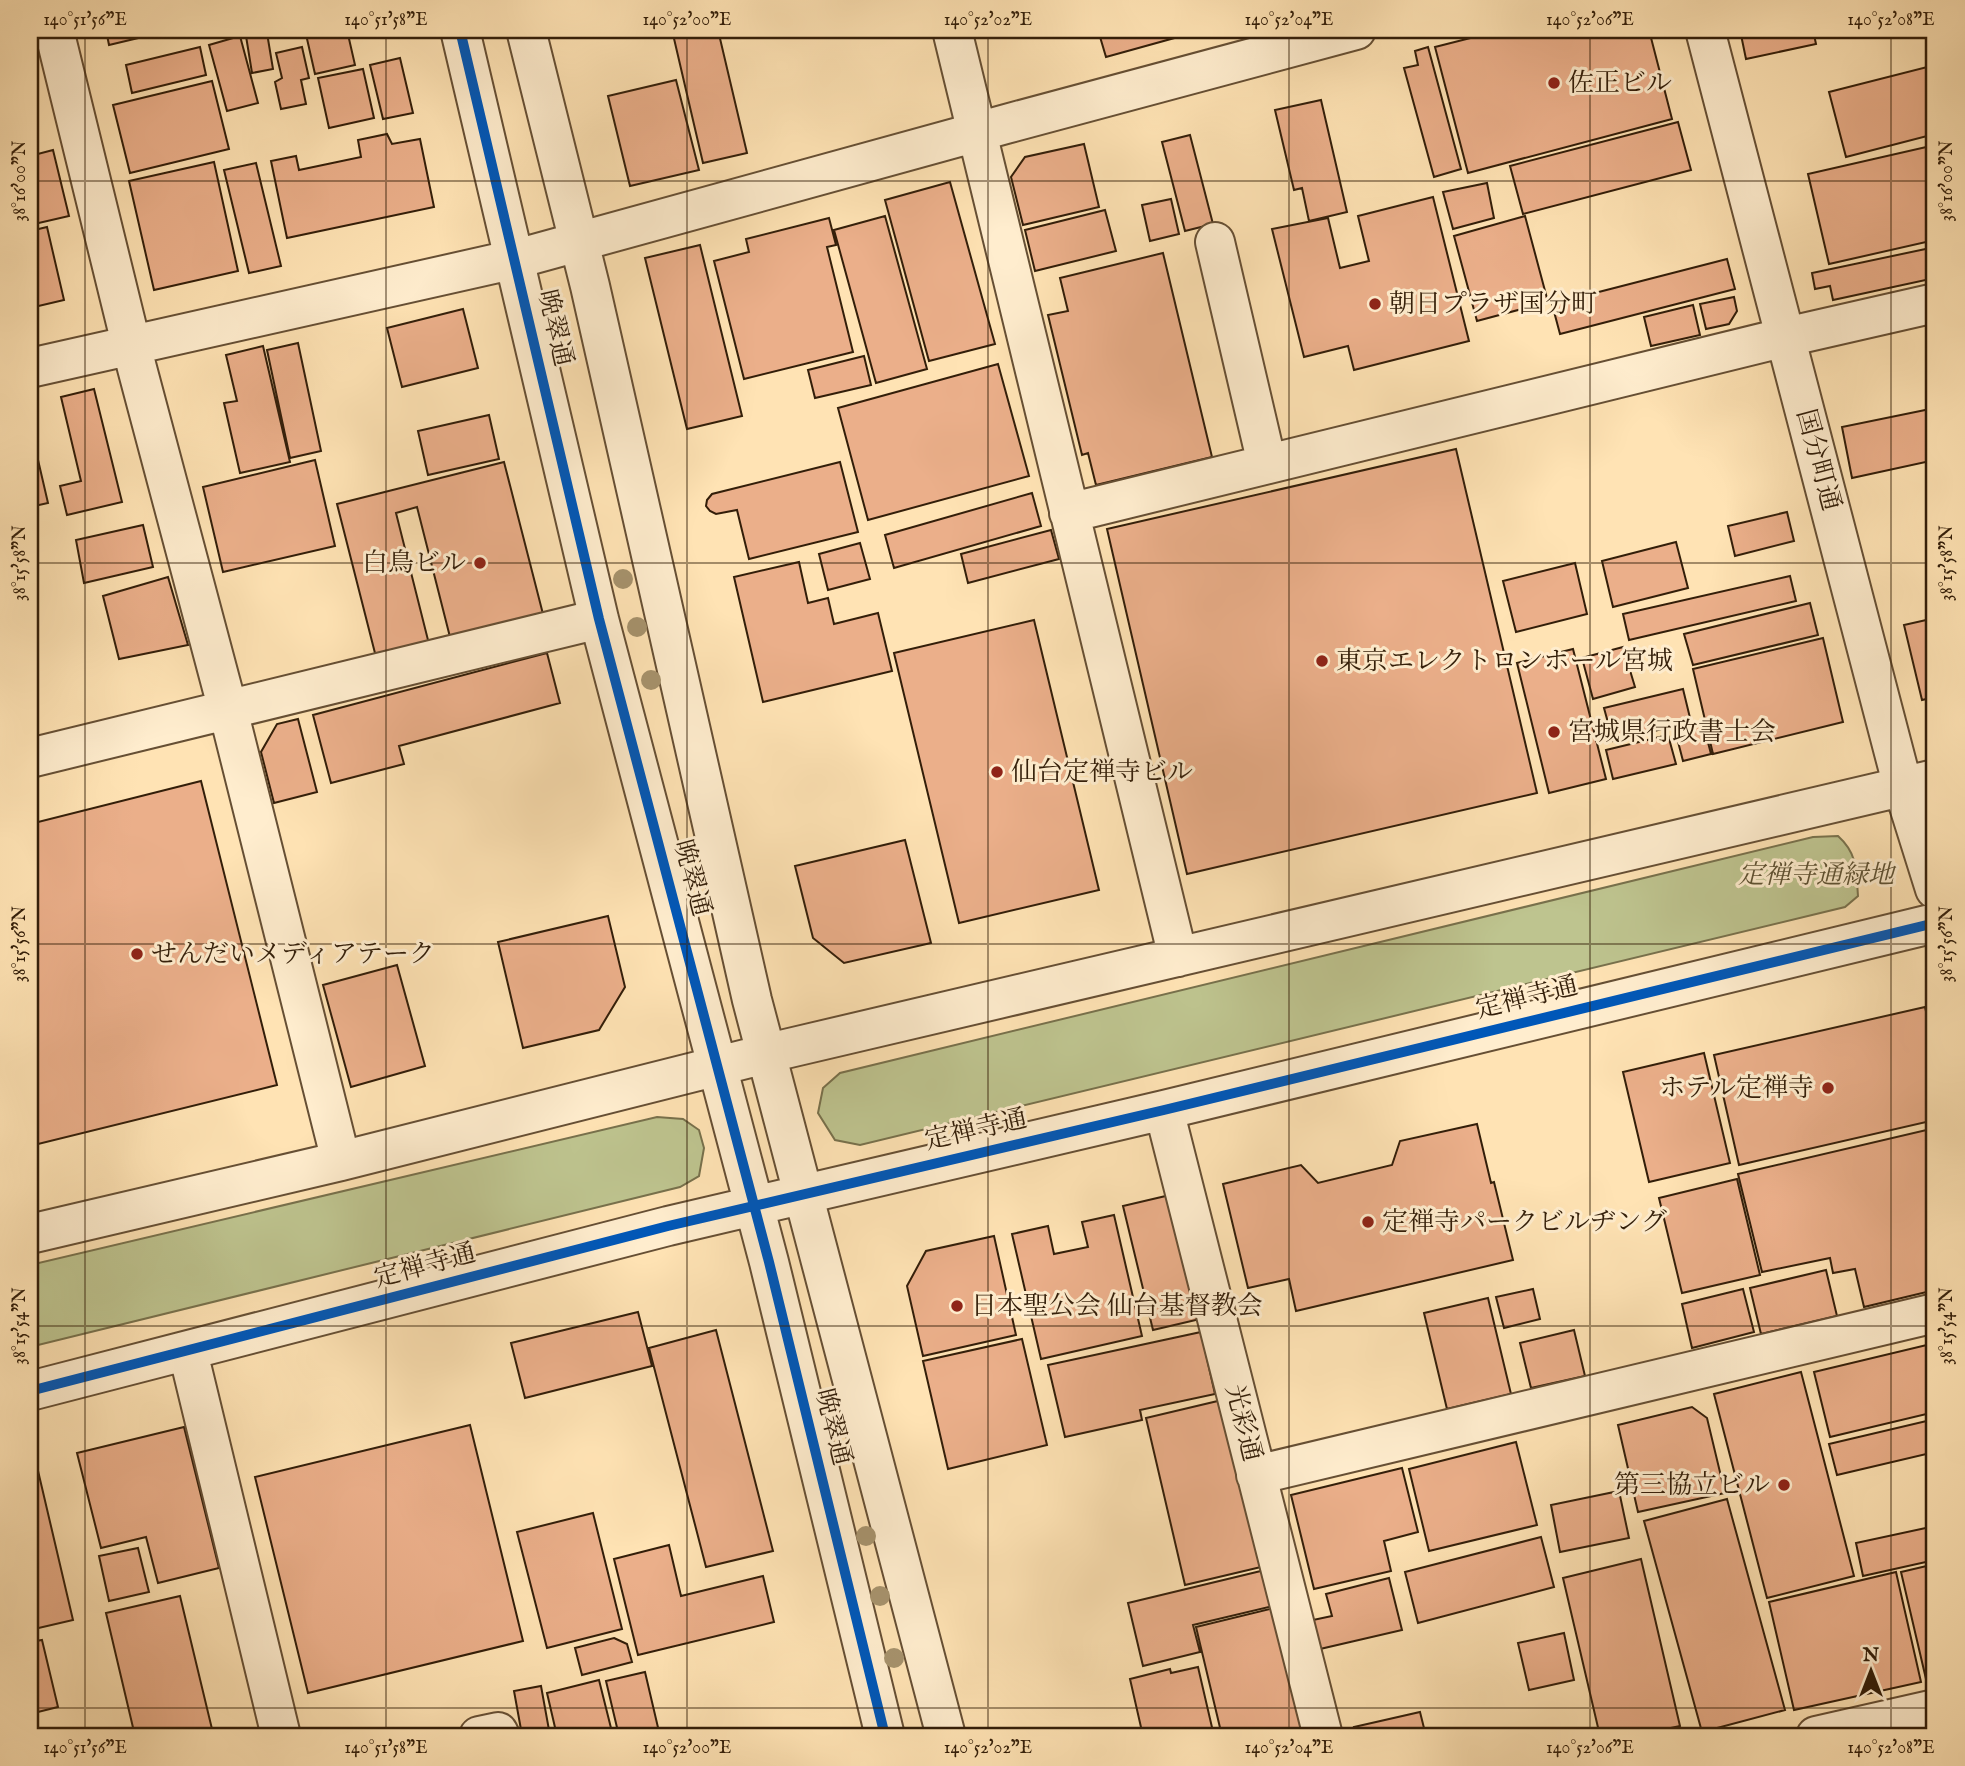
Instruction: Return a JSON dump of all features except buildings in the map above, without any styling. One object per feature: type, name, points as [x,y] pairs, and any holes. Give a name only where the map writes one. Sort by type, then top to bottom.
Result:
[{"type":"street","points":[[54,30],[131,344],[228,710],[341,1161]]},
{"type":"street","name":"晩翠通","points":[[460,30],[599,619],[755,1205],[886,1736]]},
{"type":"street","name":"晩翠通","points":[[526,30],[579,243],[766,1054],[946,1736]]},
{"type":"street","points":[[953,30],[1178,957]]},
{"type":"street","points":[[30,368],[579,243],[978,131],[1356,30]]},
{"type":"street","name":"国分町通","points":[[1705,30],[1786,337],[1919,783],[1935,890]]},
{"type":"street","points":[[1215,243],[1267,464]]},
{"type":"street","points":[[1069,513],[1935,303]]},
{"type":"street","points":[[30,758],[599,619]]},
{"type":"street","points":[[30,1234],[341,1161],[766,1054],[1919,783]]},
{"type":"street","name":"定禅寺通","points":[[30,1391],[755,1205],[1164,1110],[1935,923]]},
{"type":"street","name":"光彩通","points":[[1164,1110],[1323,1736]]},
{"type":"street","points":[[1256,1475],[1935,1313]]},
{"type":"street","points":[[188,1352],[281,1736]]},
{"type":"street","points":[[1816,1736],[1935,1709]]},
{"type":"street","points":[[479,1736],[498,1732],[499,1736]]},
{"type":"green space","name":"定禅寺通緑地","points":[[1838,836],[1853,856],[1857,879],[1858,896],[1845,907],[860,1145],[835,1140],[818,1113],[823,1088],[840,1073],[1813,837]]},
{"type":"green space","points":[[657,1117],[683,1119],[699,1130],[704,1148],[699,1176],[680,1187],[30,1347],[30,1265]]},
{"type":"cycle path","points":[[460,30],[599,619],[769,1262],[885,1736]]},
{"type":"cycle path","points":[[30,1391],[668,1226],[1164,1110],[1935,923]]},
{"type":"place","name":"佐正ビル","points":[[1554,83]]},
{"type":"place","name":"朝日プラザ国分町","points":[[1375,304]]},
{"type":"place","name":"白鳥ビル","points":[[480,563]]},
{"type":"place","name":"東京エレクトロンホール宮城","points":[[1322,661]]},
{"type":"place","name":"宮城県行政書士会","points":[[1554,732]]},
{"type":"place","name":"仙台定禅寺ビル","points":[[997,772]]},
{"type":"place","name":"せんだいメディアテーク","points":[[137,954]]},
{"type":"place","name":"ホテル定禅寺","points":[[1828,1088]]},
{"type":"place","name":"定禅寺パークビルヂング","points":[[1368,1222]]},
{"type":"place","name":"日本聖公会 仙台基督教会","points":[[957,1306]]},
{"type":"place","name":"第三協立ビル","points":[[1784,1485]]}]
